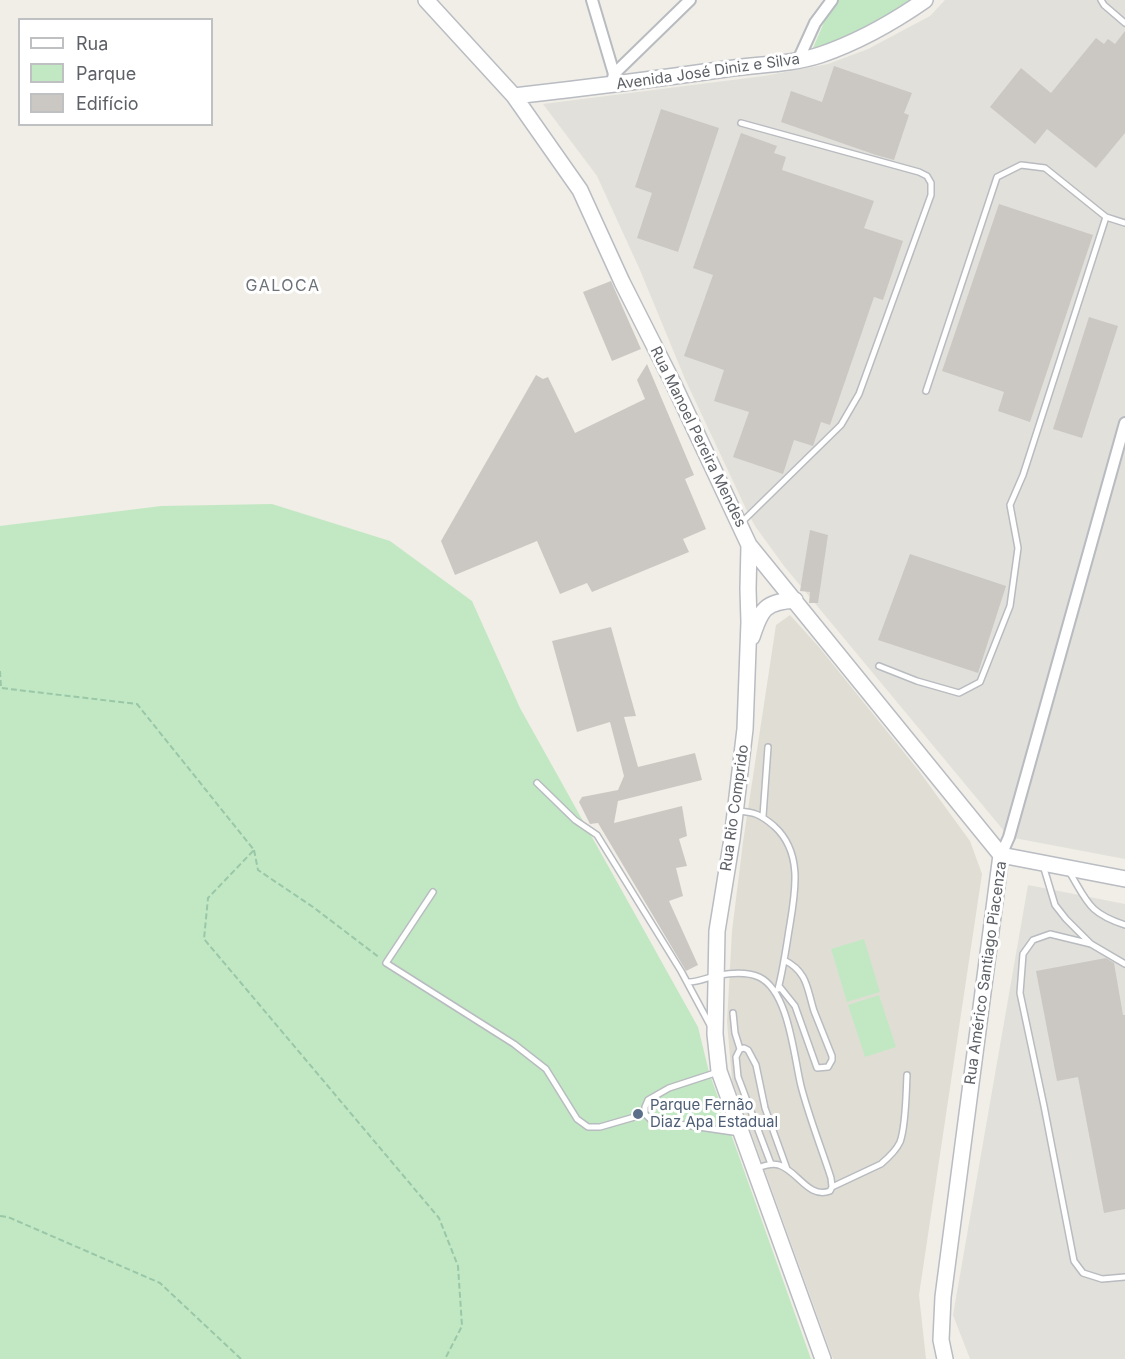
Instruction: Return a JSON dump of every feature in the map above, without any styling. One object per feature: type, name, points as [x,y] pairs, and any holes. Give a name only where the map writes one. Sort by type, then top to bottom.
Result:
[{"type":"street","name":"Rua Manoel Pereira Mendes","points":[[426,0],[514,96],[580,190],[749,545],[1001,855]]},
{"type":"street","points":[[592,0],[613,80]]},
{"type":"street","points":[[613,80],[690,0]]},
{"type":"street","points":[[795,62],[815,23],[832,0]]},
{"type":"street","name":"Avenida José Diniz e Silva","points":[[514,96],[613,80],[795,62],[859,40],[925,0]]},
{"type":"street","name":"Rua Américo Santiago Piacenza","points":[[945,1359],[941,1340],[943,1297],[1001,855],[1009,837],[1125,423]]},
{"type":"street","name":"Rua Rio Comprido","points":[[749,545],[745,729],[717,931],[715,1034],[719,1071],[823,1359]]},
{"type":"street","points":[[748,650],[763,612],[779,601],[795,600]]},
{"type":"street","points":[[1001,855],[1125,879]]},
{"type":"lane","points":[[1101,0],[1125,23]]},
{"type":"lane","points":[[740,525],[841,425],[859,394],[931,195],[931,183],[927,176],[919,172],[741,123]]},
{"type":"lane","points":[[926,391],[997,177],[1021,165],[1045,168],[1106,217],[1125,223]]},
{"type":"lane","points":[[879,666],[917,681],[959,693],[980,682],[1010,606],[1018,548],[1010,505],[1026,464],[1106,217]]},
{"type":"lane","points":[[763,816],[768,747]]},
{"type":"lane","points":[[537,783],[575,820],[597,835],[688,982],[715,1034]]},
{"type":"lane","points":[[735,810],[763,816],[781,833],[791,849],[795,864],[796,889],[776,995]]},
{"type":"lane","points":[[1042,863],[1054,904],[1066,919],[1091,944],[1125,964]]},
{"type":"lane","points":[[1068,868],[1089,904],[1098,914],[1125,925]]},
{"type":"lane","points":[[433,892],[386,963],[514,1044],[546,1069],[577,1119],[588,1127],[600,1127],[645,1114]]},
{"type":"lane","points":[[1091,944],[1050,934],[1033,940],[1023,954],[1020,993],[1074,1261],[1083,1273],[1102,1279],[1125,1277]]},
{"type":"lane","points":[[779,986],[795,1006],[817,1068],[828,1067],[832,1056],[814,1009],[806,980],[799,969],[784,960]]},
{"type":"lane","points":[[688,982],[709,979],[716,975],[743,974],[760,978],[771,986],[786,1016],[801,1086],[832,1187]]},
{"type":"lane","points":[[733,1013],[735,1033],[740,1049],[736,1057],[738,1077],[771,1164]]},
{"type":"lane","points":[[740,1049],[748,1050],[756,1065],[765,1108],[787,1169]]},
{"type":"lane","points":[[719,1071],[669,1088],[648,1100],[645,1114],[651,1120],[742,1133]]},
{"type":"lane","points":[[755,1169],[771,1164],[778,1165],[787,1169],[815,1192],[826,1193],[832,1187],[881,1164],[900,1142],[907,1075]]},
{"type":"path","points":[[0,671],[1,688],[137,704],[254,850],[258,870],[313,907],[386,963]]},
{"type":"path","points":[[254,850],[208,898],[204,939],[439,1218],[458,1266],[462,1326],[445,1359]]},
{"type":"path","points":[[0,1216],[8,1217],[160,1283],[241,1359]]},
{"type":"shaded area","points":[[945,0],[1125,0],[1125,859],[1009,837],[784,566],[747,511],[685,379],[640,270],[597,176],[543,104],[764,76],[828,64],[868,49],[930,16]]},
{"type":"shaded area","points":[[790,615],[819,647],[919,771],[970,841],[982,874],[919,1295],[926,1359],[833,1359],[732,1080],[727,1022],[732,931],[743,842],[776,625]]},
{"type":"shaded area","points":[[1028,885],[1125,904],[1125,1359],[970,1359],[953,1315]]},
{"type":"green space","points":[[838,0],[914,0],[853,36],[813,48],[828,13]]},
{"type":"green space","points":[[272,504],[390,541],[472,601],[520,708],[698,1027],[709,1072],[811,1359],[0,1359],[0,526],[161,506]]},
{"type":"green space","points":[[864,939],[880,992],[847,1002],[831,949]]},
{"type":"green space","points":[[879,995],[896,1047],[865,1057],[848,1005]]},
{"type":"building","points":[[1125,31],[1125,133],[1096,168],[1047,129],[1035,144],[990,107],[1021,68],[1051,93],[1096,38],[1104,44],[1108,39],[1115,44]]},
{"type":"building","points":[[834,66],[912,93],[904,113],[909,115],[894,160],[781,122],[791,91],[822,102]]},
{"type":"building","points":[[661,109],[719,128],[678,252],[637,238],[652,193],[635,187]]},
{"type":"building","points":[[741,133],[777,146],[774,153],[786,157],[782,170],[874,201],[864,228],[903,241],[883,300],[874,297],[830,425],[821,422],[813,446],[794,440],[783,474],[733,457],[749,412],[714,401],[724,370],[684,356],[713,275],[693,268]]},
{"type":"building","points":[[999,204],[1093,235],[1030,422],[998,411],[1004,392],[942,371]]},
{"type":"building","points":[[611,281],[641,349],[612,361],[583,292]]},
{"type":"building","points":[[1089,317],[1118,326],[1082,438],[1053,429]]},
{"type":"building","points":[[647,364],[694,475],[685,479],[706,529],[683,539],[689,552],[592,592],[587,583],[560,594],[537,541],[455,575],[441,541],[536,375],[543,379],[548,377],[575,433],[645,399],[637,380]]},
{"type":"building","points":[[810,530],[828,535],[818,603],[809,603],[810,592],[800,591]]},
{"type":"building","points":[[910,554],[1006,586],[978,673],[878,640]]},
{"type":"building","points":[[611,627],[636,716],[624,717],[638,767],[695,753],[702,780],[618,801],[614,823],[682,806],[687,836],[679,839],[687,866],[676,868],[683,896],[669,901],[698,965],[686,971],[598,823],[590,824],[579,802],[582,797],[618,790],[624,776],[610,722],[577,732],[552,641]]},
{"type":"building","points":[[1106,958],[1114,963],[1123,1015],[1125,1015],[1125,1209],[1104,1213],[1078,1077],[1057,1081],[1036,971]]},
{"type":"place","name":"Parque Fernão Diaz Apa Estadual","points":[[638,1114]]},
{"type":"district","name":"GALOCA","points":[[283,286]]}]
